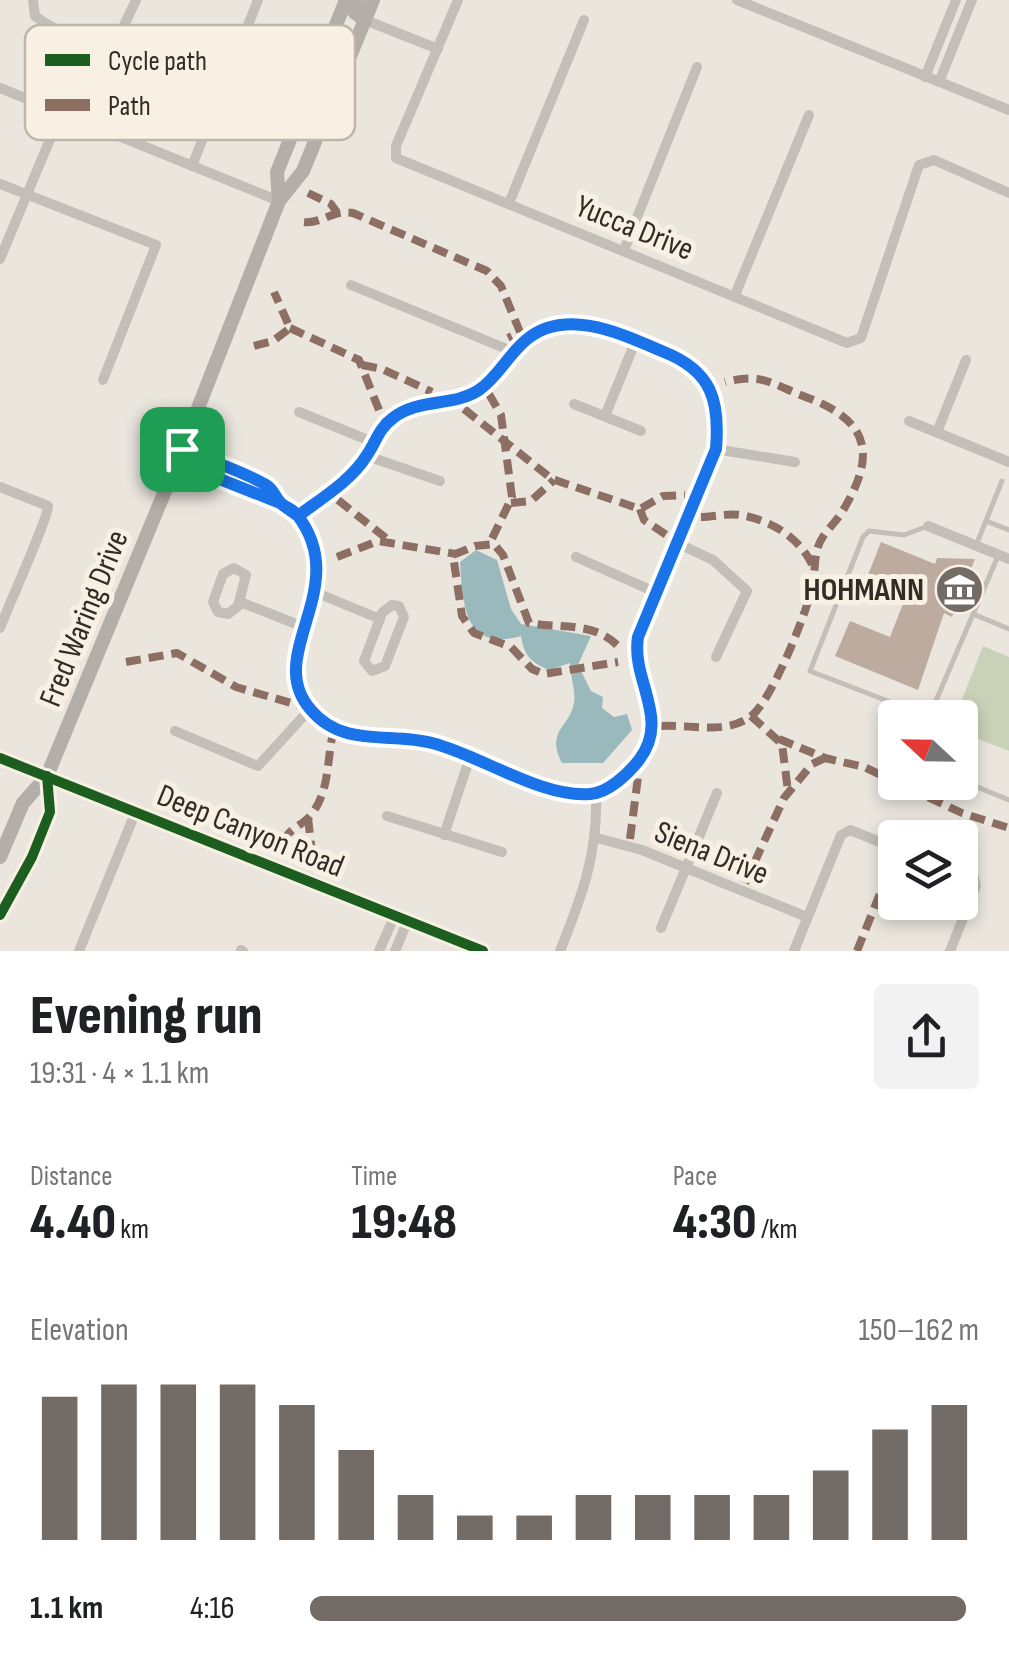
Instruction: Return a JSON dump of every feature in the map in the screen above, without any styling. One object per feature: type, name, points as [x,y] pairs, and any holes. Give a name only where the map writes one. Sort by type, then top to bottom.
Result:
[{"type":"main road","name":"Fred Waring Drive","points":[[336,25],[346,0]]},
{"type":"main road","points":[[358,0],[354,12],[365,20]]},
{"type":"main road","name":"Fred Waring Drive","points":[[355,44],[372,0]]},
{"type":"main road","name":"Fred Waring Drive","points":[[278,201],[278,172],[291,140]]},
{"type":"main road","name":"Fred Waring Drive","points":[[0,857],[23,803],[47,776],[179,456],[278,201],[303,171],[316,140]]},
{"type":"main road","name":"Fred Waring Drive","points":[[0,915],[32,857],[50,812],[47,776]]},
{"type":"street","points":[[34,0],[35,16],[52,25]]},
{"type":"street","points":[[124,25],[136,0]]},
{"type":"street","points":[[248,25],[258,0]]},
{"type":"street","points":[[365,20],[438,49],[458,0]]},
{"type":"street","points":[[738,0],[1009,110]]},
{"type":"street","points":[[925,77],[956,0]]},
{"type":"street","points":[[938,82],[972,0]]},
{"type":"street","points":[[509,203],[584,20]]},
{"type":"street","name":"Yucca Drive","points":[[438,49],[396,146],[396,158],[847,343],[861,338],[919,165],[926,160],[1009,193]]},
{"type":"street","points":[[624,250],[696,68]]},
{"type":"street","points":[[0,88],[25,98]]},
{"type":"street","points":[[736,295],[809,114]]},
{"type":"street","points":[[0,259],[49,140]]},
{"type":"street","points":[[128,140],[278,201]]},
{"type":"street","points":[[192,166],[202,140]]},
{"type":"street","points":[[0,184],[156,246],[103,380]]},
{"type":"street","points":[[351,285],[514,352]]},
{"type":"street","points":[[179,456],[244,490],[280,503],[298,516],[318,555],[316,594],[296,663],[301,692],[310,710],[327,724],[349,735],[408,738],[471,754],[547,787],[596,794],[623,778],[650,739],[654,715],[636,651],[655,592],[716,449],[719,416],[707,382],[686,360],[596,326],[558,326],[529,337],[488,384],[468,397],[402,412],[382,428],[367,456],[344,483],[298,516]]},
{"type":"street","points":[[604,416],[636,340]]},
{"type":"street","points":[[937,432],[966,360]]},
{"type":"street","points":[[574,404],[641,431]]},
{"type":"street","points":[[300,412],[373,442]]},
{"type":"street","points":[[908,421],[1009,462]]},
{"type":"street","points":[[716,449],[795,462]]},
{"type":"street","points":[[179,456],[250,478],[273,490],[280,503]]},
{"type":"street","points":[[367,456],[440,481]]},
{"type":"street","points":[[244,490],[250,478]]},
{"type":"street","points":[[0,487],[48,506],[50,516],[34,541],[0,628]]},
{"type":"street","points":[[928,526],[1004,557]]},
{"type":"street","points":[[677,543],[713,560],[746,590],[716,657]]},
{"type":"street","points":[[576,557],[655,592]]},
{"type":"street","points":[[316,594],[380,619]]},
{"type":"street","points":[[240,602],[304,627]]},
{"type":"street","points":[[392,605],[404,611],[385,666],[378,672],[367,668],[364,661],[380,619],[392,605]]},
{"type":"street","points":[[174,731],[258,766],[310,710]]},
{"type":"street","points":[[444,835],[471,754]]},
{"type":"street","name":"Deep Canyon Road","points":[[0,758],[483,951]]},
{"type":"street","points":[[661,928],[717,793]]},
{"type":"street","points":[[560,951],[597,838],[596,794]]},
{"type":"street","points":[[79,951],[136,810]]},
{"type":"street","points":[[387,816],[502,852]]},
{"type":"street","points":[[794,951],[841,836],[850,830],[878,841]]},
{"type":"street","name":"Siena Drive","points":[[597,838],[686,868],[807,917]]},
{"type":"street","points":[[379,951],[401,918]]},
{"type":"street","points":[[396,951],[401,918]]},
{"type":"street","points":[[950,951],[962,920]]},
{"type":"lane","points":[[976,546],[1002,482]]},
{"type":"lane","points":[[986,521],[1009,530]]},
{"type":"lane","points":[[928,526],[904,535],[869,530],[863,537],[810,671],[929,717],[973,614],[1004,557]]},
{"type":"lane","points":[[973,614],[1009,629]]},
{"type":"lane","points":[[978,787],[1009,800]]},
{"type":"green space","points":[[983,646],[1009,657],[1009,751],[978,739],[978,700],[962,700]]},
{"type":"water","points":[[476,550],[497,560],[511,609],[521,624],[591,636],[578,665],[591,691],[603,697],[602,708],[614,717],[627,714],[632,730],[603,763],[562,763],[557,752],[557,736],[574,703],[570,663],[549,670],[529,657],[521,636],[488,637],[470,621],[460,562]]},
{"type":"building","points":[[881,542],[935,564],[937,558],[975,559],[952,617],[944,613],[918,690],[835,656],[850,621],[890,637],[906,596],[866,580]]},
{"type":"marked path","points":[[308,193],[331,204],[336,211]]},
{"type":"marked path","points":[[304,222],[353,213],[487,271],[501,286],[520,332],[508,338]]},
{"type":"marked path","points":[[254,346],[273,341],[290,328],[274,292]]},
{"type":"marked path","points":[[290,328],[359,360],[381,415]]},
{"type":"marked path","points":[[362,365],[382,369],[432,392]]},
{"type":"marked path","points":[[661,726],[729,726],[758,709],[787,657],[803,617],[819,544],[853,493],[863,459],[856,431],[831,409],[760,380],[725,382]]},
{"type":"marked path","points":[[489,394],[501,415],[512,497],[490,543]]},
{"type":"marked path","points":[[464,409],[552,479],[640,509],[663,496],[685,495]]},
{"type":"marked path","points":[[511,503],[531,501],[554,480]]},
{"type":"marked path","points":[[338,500],[391,542]]},
{"type":"marked path","points":[[640,509],[644,520],[668,536]]},
{"type":"marked path","points":[[701,517],[735,515],[763,521],[794,540],[814,569]]},
{"type":"marked path","points":[[337,557],[378,541],[456,554]]},
{"type":"marked path","points":[[617,645],[586,629],[529,623],[503,555],[494,544],[453,555],[462,616],[474,633],[511,647],[532,669],[544,674],[618,662]]},
{"type":"marked path","points":[[126,662],[177,653],[236,687],[298,705]]},
{"type":"marked path","points":[[751,716],[782,744],[788,791]]},
{"type":"marked path","points":[[283,842],[317,806],[332,738]]},
{"type":"marked path","points":[[779,739],[825,758],[864,767],[962,813],[1009,828]]},
{"type":"marked path","points":[[745,883],[784,798],[812,764],[825,758]]},
{"type":"marked path","points":[[630,839],[638,777]]},
{"type":"marked path","points":[[308,818],[312,852]]},
{"type":"marked path","points":[[857,951],[878,898]]},
{"type":"cycle path","points":[[177,462],[287,507],[312,537],[317,562],[314,588],[296,666],[298,690],[323,722],[347,732],[433,744],[549,789],[591,794],[624,776],[648,744],[651,714],[640,669],[638,637],[715,449],[714,402],[703,378],[680,360],[613,332],[577,324],[559,325],[526,340],[479,390],[413,407],[392,418],[353,473],[298,516]]},
{"type":"cycle path","points":[[0,758],[483,951]]},
{"type":"cycle path","points":[[0,915],[32,857],[50,812],[47,776]]},
{"type":"place","name":"HOHMANN","points":[[959,589]]},
{"type":"route","points":[[182,449],[177,462],[280,503],[291,509],[298,516],[344,483],[391,418],[414,406],[468,397],[488,384],[529,337],[558,326],[596,326],[686,360],[707,382],[719,416],[716,449],[641,624],[636,651],[638,670],[654,715],[650,739],[640,758],[623,778],[596,794],[578,794],[547,787],[471,754],[408,738],[362,738],[327,724],[310,710],[297,677],[297,651],[316,594],[318,555],[298,516],[280,503],[266,485],[182,449]]}]
